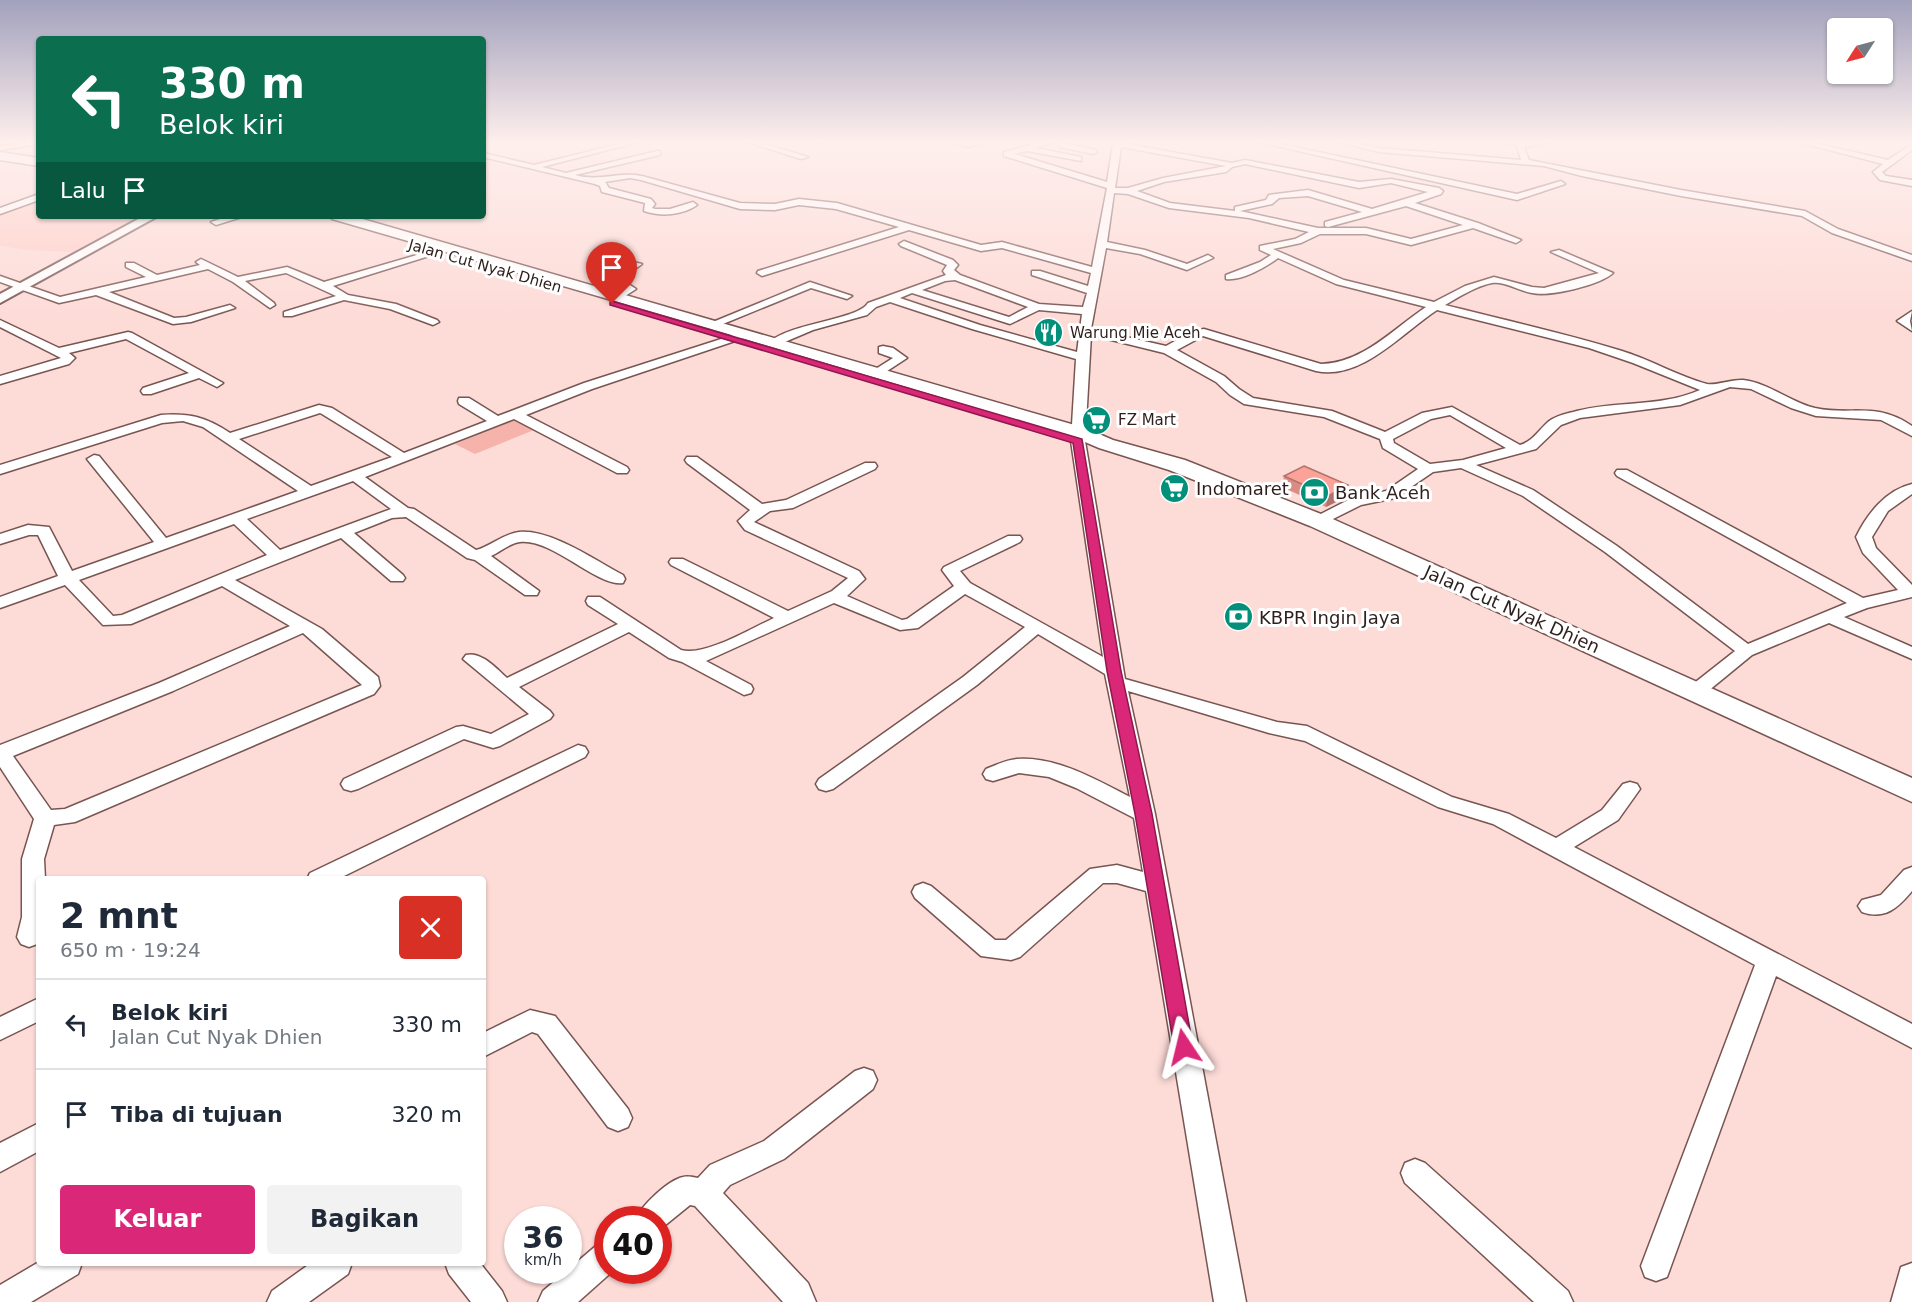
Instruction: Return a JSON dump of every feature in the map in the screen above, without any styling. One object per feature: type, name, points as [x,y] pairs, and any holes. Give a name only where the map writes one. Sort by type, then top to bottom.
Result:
[{"type":"highway","name":"Jalan Cut Nyak Dhien","points":[[325,219],[1177,465],[1318,521],[1912,791]]},
{"type":"highway","name":"Jalan Cut Nyak Dhien","points":[[348,219],[714,324],[739,337],[776,342],[1078,437]]},
{"type":"main road","points":[[0,299],[146,219]]},
{"type":"street","points":[[0,202],[20,203]]},
{"type":"street","points":[[0,211],[24,202]]},
{"type":"street","points":[[649,202],[651,204],[647,208],[654,212],[666,212],[693,205]]},
{"type":"street","points":[[725,202],[740,206],[775,207],[799,202],[837,206],[981,248],[1002,245],[1096,272]]},
{"type":"street","points":[[1107,202],[1082,357],[1078,437],[1115,677],[1144,814],[1154,884],[1230,1302]]},
{"type":"street","points":[[1160,202],[1169,205],[1228,212],[1314,230],[1366,231],[1411,242],[1475,225]]},
{"type":"street","points":[[1228,212],[1269,202]]},
{"type":"street","points":[[1338,202],[1373,212]]},
{"type":"street","points":[[1410,202],[1314,230],[1298,240],[1263,248],[1340,282],[1593,346],[1637,360],[1709,388]]},
{"type":"street","points":[[1733,202],[1805,214],[1835,231],[1912,258]]},
{"type":"street","points":[[1407,203],[1516,240]]},
{"type":"street","points":[[216,222],[228,219]]},
{"type":"street","points":[[762,273],[909,227]]},
{"type":"street","points":[[904,244],[949,262],[952,268],[948,271],[956,277],[1037,307],[1088,311]]},
{"type":"street","points":[[1102,244],[1142,252],[1187,267],[1208,258]]},
{"type":"street","points":[[324,285],[436,252]]},
{"type":"street","points":[[1168,350],[1197,333],[1204,332],[1320,368],[1335,369],[1373,353],[1377,347],[1435,306],[1491,280],[1534,291],[1545,291],[1608,273],[1556,252]]},
{"type":"street","points":[[1230,277],[1264,264],[1277,255]]},
{"type":"street","points":[[194,258],[237,280],[270,305]]},
{"type":"street","points":[[618,296],[631,289],[615,280],[637,264]]},
{"type":"street","points":[[130,265],[157,279]]},
{"type":"street","points":[[0,279],[59,300],[210,266]]},
{"type":"street","points":[[237,280],[287,270],[324,285],[344,297],[392,306],[433,322]]},
{"type":"street","points":[[1036,273],[1092,291]]},
{"type":"street","points":[[776,342],[809,328],[863,313],[872,305],[943,278],[956,277]]},
{"type":"street","points":[[714,324],[810,285],[847,296]]},
{"type":"street","points":[[913,291],[1010,321],[1037,307]]},
{"type":"street","points":[[99,292],[173,321],[187,320],[230,308]]},
{"type":"street","points":[[288,314],[344,297]]},
{"type":"street","points":[[892,299],[976,327],[1082,357]]},
{"type":"street","points":[[1912,314],[1903,321],[1912,328]]},
{"type":"street","points":[[0,323],[69,358],[0,380]]},
{"type":"street","points":[[1086,331],[1168,350],[1220,379],[1230,386],[1233,392],[1249,401],[1327,414],[1386,437],[1427,416],[1452,411]]},
{"type":"street","points":[[59,352],[128,335],[217,383]]},
{"type":"street","points":[[0,603],[67,577],[355,476],[588,386],[739,337]]},
{"type":"street","points":[[878,373],[901,358],[890,351],[883,350]]},
{"type":"street","points":[[147,391],[199,374]]},
{"type":"street","points":[[1318,521],[1357,501],[1390,495],[1428,469],[1441,465],[1463,464],[1519,450],[1540,441],[1554,423],[1565,418],[1587,412],[1661,405],[1696,396],[1709,388],[1735,383],[1751,386],[1818,412],[1879,413],[1912,432]]},
{"type":"street","points":[[464,400],[498,422]]},
{"type":"street","points":[[1440,403],[1519,450]]},
{"type":"street","points":[[227,438],[320,409],[327,411],[403,458]]},
{"type":"street","points":[[516,415],[622,470]]},
{"type":"street","points":[[0,470],[174,416],[208,424],[310,492]]},
{"type":"street","points":[[1386,437],[1388,445],[1428,469]]},
{"type":"street","points":[[94,459],[164,544]]},
{"type":"street","points":[[692,460],[759,509]]},
{"type":"street","points":[[1463,464],[1528,493],[1611,549],[1746,651]]},
{"type":"street","points":[[688,658],[707,655],[838,595],[857,579],[853,574],[750,527],[746,521],[759,509],[788,505],[870,466]]},
{"type":"street","points":[[1622,473],[1861,604]]},
{"type":"street","points":[[355,476],[404,511],[409,512],[473,555],[478,555],[531,591]]},
{"type":"street","points":[[1910,592],[1869,550],[1864,537],[1871,519],[1880,508],[1912,488]]},
{"type":"street","points":[[0,539],[28,530],[44,530],[67,577],[109,621],[115,621],[125,620],[342,531],[404,511]]},
{"type":"street","points":[[236,518],[278,556]]},
{"type":"street","points":[[342,531],[397,578]]},
{"type":"street","points":[[478,555],[511,539],[530,537],[546,542],[617,579]]},
{"type":"street","points":[[1014,539],[950,570],[964,587],[1038,626],[1115,677],[1276,728],[1300,731],[1407,781],[1445,802],[1501,819],[1912,1037]]},
{"type":"street","points":[[677,562],[788,618]]},
{"type":"street","points":[[45,818],[67,817],[367,690],[371,686],[371,681],[316,633],[222,579]]},
{"type":"street","points":[[838,595],[839,599],[900,625],[912,624],[964,587]]},
{"type":"street","points":[[1695,692],[1746,651],[1861,604],[1910,592]]},
{"type":"street","points":[[594,601],[675,654],[688,658],[744,689]]},
{"type":"street","points":[[1830,617],[1912,654]]},
{"type":"street","points":[[507,685],[630,625]]},
{"type":"street","points":[[45,818],[0,754],[166,687],[304,626]]},
{"type":"street","points":[[826,784],[970,681],[1038,626]]},
{"type":"street","points":[[351,784],[464,732],[493,741],[543,715],[472,659]]},
{"type":"street","points":[[324,876],[578,752]]},
{"type":"street","points":[[993,774],[1018,766],[1049,771],[1076,780],[1144,814]]},
{"type":"street","points":[[1556,848],[1610,815],[1630,789]]},
{"type":"street","points":[[29,937],[34,917],[33,859],[45,818]]},
{"type":"street","points":[[923,892],[990,949],[1011,950],[1098,875],[1117,874],[1154,884]]},
{"type":"street","points":[[1870,906],[1888,903],[1912,876]]},
{"type":"street","points":[[1656,1266],[1769,960]]},
{"type":"street","points":[[0,1029],[36,1011]]},
{"type":"street","points":[[486,1045],[530,1021],[546,1024],[618,1118]]},
{"type":"street","points":[[703,1193],[720,1175],[774,1150],[864,1080]]},
{"type":"street","points":[[0,1158],[36,1138]]},
{"type":"street","points":[[1415,1173],[1557,1302]]},
{"type":"street","points":[[666,1206],[685,1190],[703,1193],[797,1294],[800,1302]]},
{"type":"street","points":[[1,1302],[62,1266]]},
{"type":"street","points":[[283,1302],[333,1266]]},
{"type":"street","points":[[462,1266],[491,1302]]},
{"type":"street","points":[[554,1302],[594,1268]]},
{"type":"street","points":[[1907,1302],[1912,1278]]},
{"type":"shaded area","points":[[11,202],[36,203],[36,219],[134,219],[72,252],[28,250],[0,246],[0,206]]},
{"type":"shaded area","points":[[514,420],[534,430],[475,454],[455,444]]},
{"type":"building","points":[[1304,466],[1348,485],[1328,496],[1284,476]]},
{"type":"place","name":"Warung Mie Aceh","points":[[1049,333]]},
{"type":"place","name":"FZ Mart","points":[[1097,420]]},
{"type":"place","name":"Indomaret","points":[[1175,488]]},
{"type":"place","name":"Bank Aceh","points":[[1314,492]]},
{"type":"place","name":"KBPR Ingin Jaya","points":[[1238,617]]},
{"type":"route","points":[[612,304],[1078,441],[1114,671],[1144,814],[1154,884],[1184,1047]]}]
